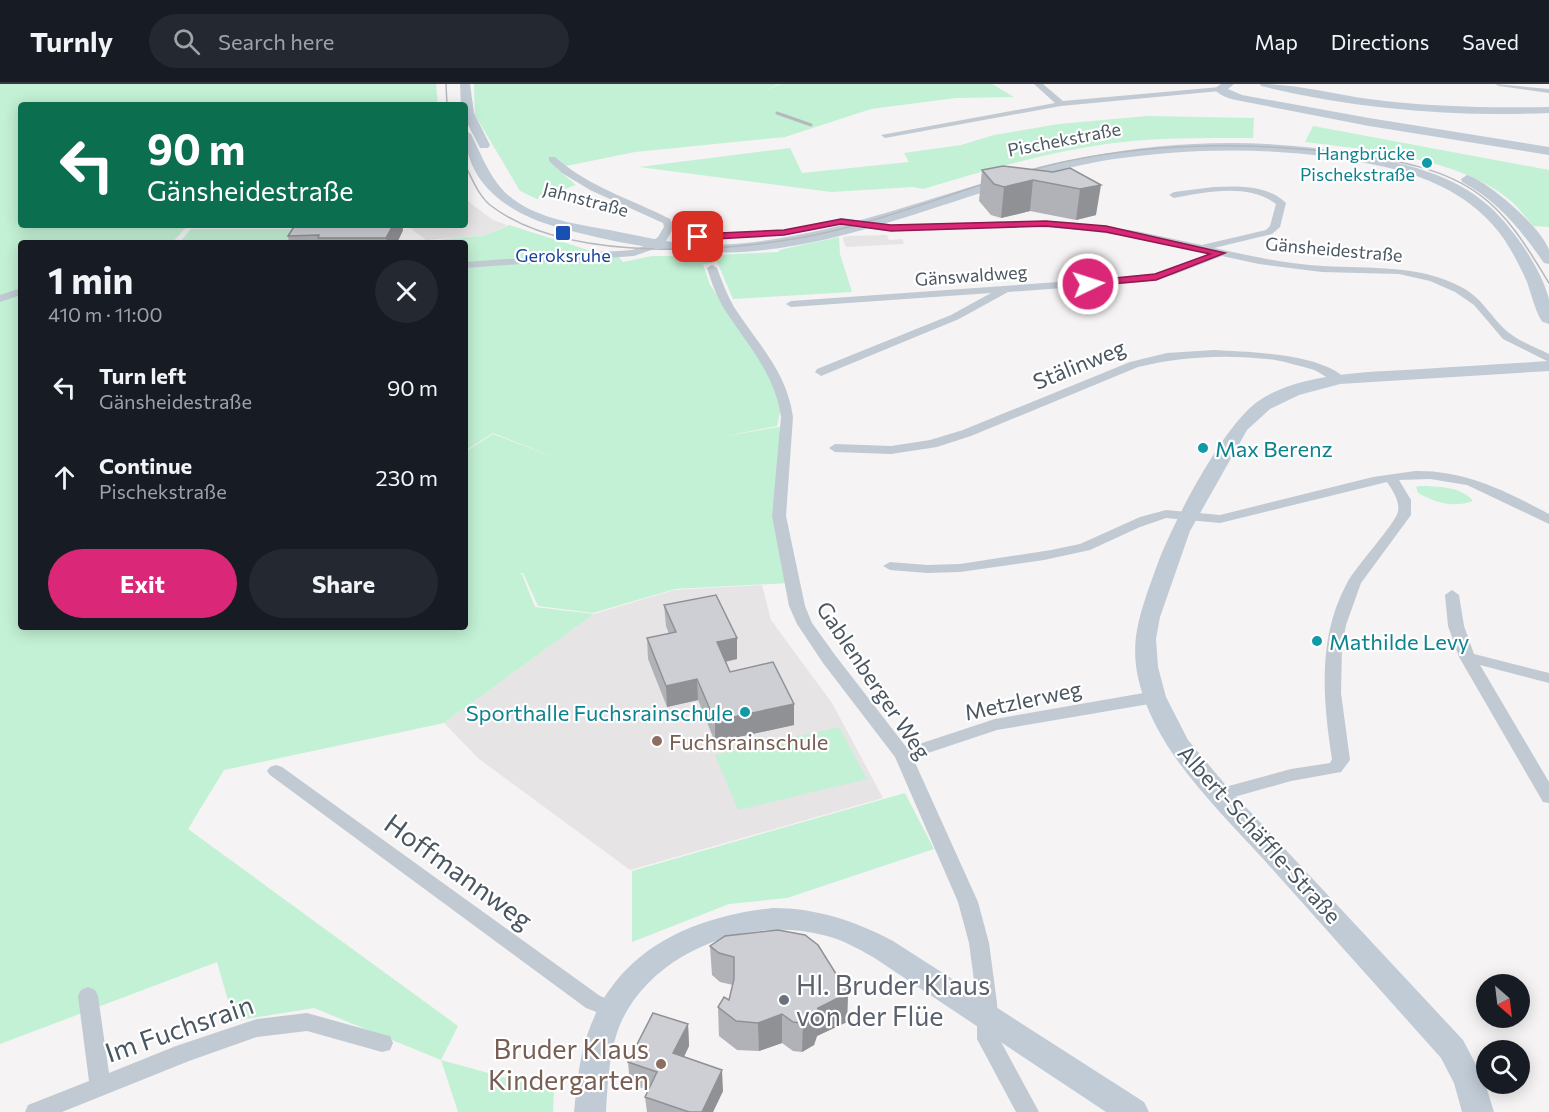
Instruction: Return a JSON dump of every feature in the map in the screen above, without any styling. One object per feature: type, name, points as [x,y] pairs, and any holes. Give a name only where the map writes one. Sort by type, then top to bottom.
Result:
[{"type":"main road","points":[[454,84],[455,102]]},
{"type":"main road","name":"Jahnstraße","points":[[465,84],[467,102]]},
{"type":"main road","points":[[1265,84],[1313,94],[1410,107],[1480,111],[1547,111]]},
{"type":"main road","points":[[1225,87],[1231,96],[1266,103],[1549,151]]},
{"type":"main road","name":"Jahnstraße","points":[[468,109],[469,117],[502,179],[513,193],[532,204],[661,239]]},
{"type":"main road","name":"Jahnstraße","points":[[468,140],[493,186],[500,195],[516,206],[570,226],[661,239]]},
{"type":"main road","name":"Pischekstraße","points":[[661,239],[755,235],[806,229],[841,221],[995,173],[1085,152],[1174,142],[1277,142],[1392,156],[1434,167],[1469,180],[1484,188],[1506,206],[1549,260]]},
{"type":"main road","name":"Pischekstraße","points":[[661,239],[701,248],[740,247],[797,241],[863,224],[1021,176],[1110,156],[1216,147],[1288,150],[1340,155],[1417,171],[1453,185],[1476,199],[1502,227],[1526,262],[1549,319]]},
{"type":"main road","name":"Albert-Schäffle-Straße","points":[[1478,1112],[1469,1080],[1452,1049],[1220,795],[1180,746],[1155,697],[1147,667],[1145,639],[1164,574],[1188,517],[1240,427],[1276,397],[1340,379],[1541,360]]},
{"type":"main road","points":[[591,1112],[599,1044],[612,1009],[632,981],[657,958],[680,943],[714,930],[750,921],[788,919],[823,924],[854,935],[887,951],[1133,1112]]},
{"type":"street","points":[[1038,84],[1061,104]]},
{"type":"street","points":[[1499,84],[1549,91]]},
{"type":"street","points":[[885,135],[1061,104],[1225,87]]},
{"type":"street","points":[[922,122],[932,127]]},
{"type":"street","points":[[468,264],[614,256],[646,249],[661,239],[669,227],[667,221],[595,191],[567,173],[552,159]]},
{"type":"street","points":[[1174,195],[1197,191],[1245,190],[1267,194],[1281,203],[1275,227],[1269,232],[1200,249]]},
{"type":"street","name":"Gänsheidestraße","points":[[841,221],[896,228],[1020,224],[1071,225],[1136,234],[1220,253],[1322,269],[1400,271],[1433,279],[1459,290],[1478,303],[1505,335],[1541,360]]},
{"type":"street","name":"Gänswaldweg","points":[[791,304],[1156,277],[1220,253]]},
{"type":"street","name":"Gablenberger Weg","points":[[712,268],[730,309],[777,375],[786,402],[787,417],[779,516],[797,606],[805,624],[829,659],[903,755],[968,902],[979,943],[988,1019],[988,1040],[1028,1112]]},
{"type":"street","points":[[821,372],[955,317],[1006,289]]},
{"type":"street","points":[[0,299],[18,292]]},
{"type":"street","name":"Stälinweg","points":[[835,448],[891,450],[932,444],[1128,366],[1167,356],[1214,353],[1275,357],[1317,367],[1340,379]]},
{"type":"street","points":[[890,566],[933,571],[995,564],[1086,546],[1160,516],[1173,513],[1203,521],[1220,519],[1391,478],[1432,475],[1464,480],[1503,495],[1549,520]]},
{"type":"street","points":[[1220,795],[1291,775],[1335,768],[1339,765],[1341,760],[1331,694],[1338,633],[1342,612],[1354,582],[1404,515],[1406,508],[1404,500],[1391,478]]},
{"type":"street","points":[[1452,595],[1456,626],[1467,657],[1549,797]]},
{"type":"street","points":[[1467,657],[1549,678]]},
{"type":"street","name":"Metzlerweg","points":[[903,755],[995,725],[1155,697]]},
{"type":"street","name":"Hoffmannweg","points":[[276,771],[593,1002],[612,1009]]},
{"type":"street","name":"Im Fuchsrain","points":[[88,996],[100,1085]]},
{"type":"street","name":"Im Fuchsrain","points":[[36,1112],[100,1085],[257,1028],[307,1022],[382,1043]]},
{"type":"shaded area","points":[[468,201],[493,220],[507,225],[486,235],[426,240],[410,228],[468,228]]},
{"type":"shaded area","points":[[887,235],[889,240],[902,239],[904,244],[846,247],[843,240],[843,237],[848,236]]},
{"type":"shaded area","name":"Fuchsrainschule","points":[[762,585],[771,620],[832,703],[883,798],[630,870],[479,759],[444,723],[594,614],[674,590]]},
{"type":"green space","points":[[0,84],[436,84],[438,102],[18,102],[18,228],[185,228],[175,240],[18,240],[18,630],[468,630],[468,450],[493,434],[566,462],[493,433],[468,449],[468,240],[439,240],[486,235],[509,225],[591,251],[614,251],[623,262],[652,256],[709,256],[712,263],[703,264],[710,285],[773,376],[782,404],[777,426],[726,436],[784,426],[772,516],[790,583],[675,589],[593,613],[538,606],[523,573],[519,573],[522,574],[535,607],[594,614],[444,723],[224,770],[188,829],[458,1026],[441,1060],[314,1008],[234,1021],[217,962],[0,1044]]},
{"type":"green space","points":[[474,84],[779,84],[759,93],[781,84],[992,84],[1014,97],[956,98],[871,109],[785,137],[635,152],[556,168],[576,185],[537,199],[520,191],[475,115]]},
{"type":"green space","points":[[1147,116],[1254,118],[1253,138],[1161,139],[1106,144],[1037,157],[923,189],[913,187],[831,192],[639,167],[790,148],[802,173],[909,162],[904,153],[961,145],[994,135],[1059,124]]},
{"type":"green space","points":[[1313,126],[1549,170],[1549,227],[1533,226],[1511,201],[1490,186],[1467,175],[1413,158],[1305,142]]},
{"type":"green space","points":[[191,229],[308,229],[302,240],[182,240]]},
{"type":"green space","points":[[839,237],[840,254],[852,292],[733,299],[714,255],[779,252],[779,250]]},
{"type":"green space","points":[[1416,487],[1456,490],[1469,496],[1473,501],[1459,504],[1438,502],[1418,493]]},
{"type":"green space","points":[[839,727],[867,779],[738,810],[715,755]]},
{"type":"green space","points":[[905,793],[934,849],[787,898],[729,904],[632,942],[632,871]]},
{"type":"green space","points":[[441,1060],[554,1091],[553,1112],[458,1112]]},
{"type":"building","points":[[1003,166],[1053,172],[1070,168],[1101,185],[1080,189],[1033,180],[1004,187],[994,184],[982,170]]},
{"type":"building","points":[[293,228],[391,228],[386,238],[288,236]]},
{"type":"building","points":[[716,595],[737,638],[717,642],[730,672],[773,662],[794,704],[715,721],[697,679],[666,686],[647,638],[676,632],[664,605]]},
{"type":"building","points":[[778,930],[805,935],[818,945],[848,993],[818,1008],[815,1016],[803,1023],[793,1022],[782,1014],[758,1023],[736,1021],[718,1007],[724,997],[729,1000],[734,979],[734,957],[719,953],[710,946],[725,936]]},
{"type":"building","points":[[653,1013],[688,1024],[673,1053],[722,1070],[702,1112],[689,1112],[645,1097],[657,1072],[628,1062]]},
{"type":"tram line","points":[[446,84],[447,102]]},
{"type":"tram line","points":[[468,171],[482,196],[490,205],[523,224],[562,238],[606,246],[699,249],[787,240],[854,226],[1033,169],[1099,155],[1207,146],[1315,150],[1385,159],[1435,172],[1466,186],[1491,204],[1510,224],[1549,283]]},
{"type":"railway","points":[[777,113],[811,125]]},
{"type":"place","name":"Hangbrücke Pischekstraße","points":[[1427,163]]},
{"type":"place","name":"Geroksruhe","points":[[563,233]]},
{"type":"place","name":"Max Berenz","points":[[1203,448]]},
{"type":"place","name":"Mathilde Levy","points":[[1317,641]]},
{"type":"place","name":"Sporthalle Fuchsrainschule","points":[[745,712]]},
{"type":"place","name":"Fuchsrainschule","points":[[657,741]]},
{"type":"place","name":"Hl. Bruder Klaus von der Flüe","points":[[784,1000]]},
{"type":"place","name":"Bruder Klaus Kindergarten","points":[[661,1064]]},
{"type":"route","points":[[698,237],[737,237],[784,232],[841,221],[891,228],[1046,224],[1136,234],[1220,253],[1156,277],[1088,284]]}]
